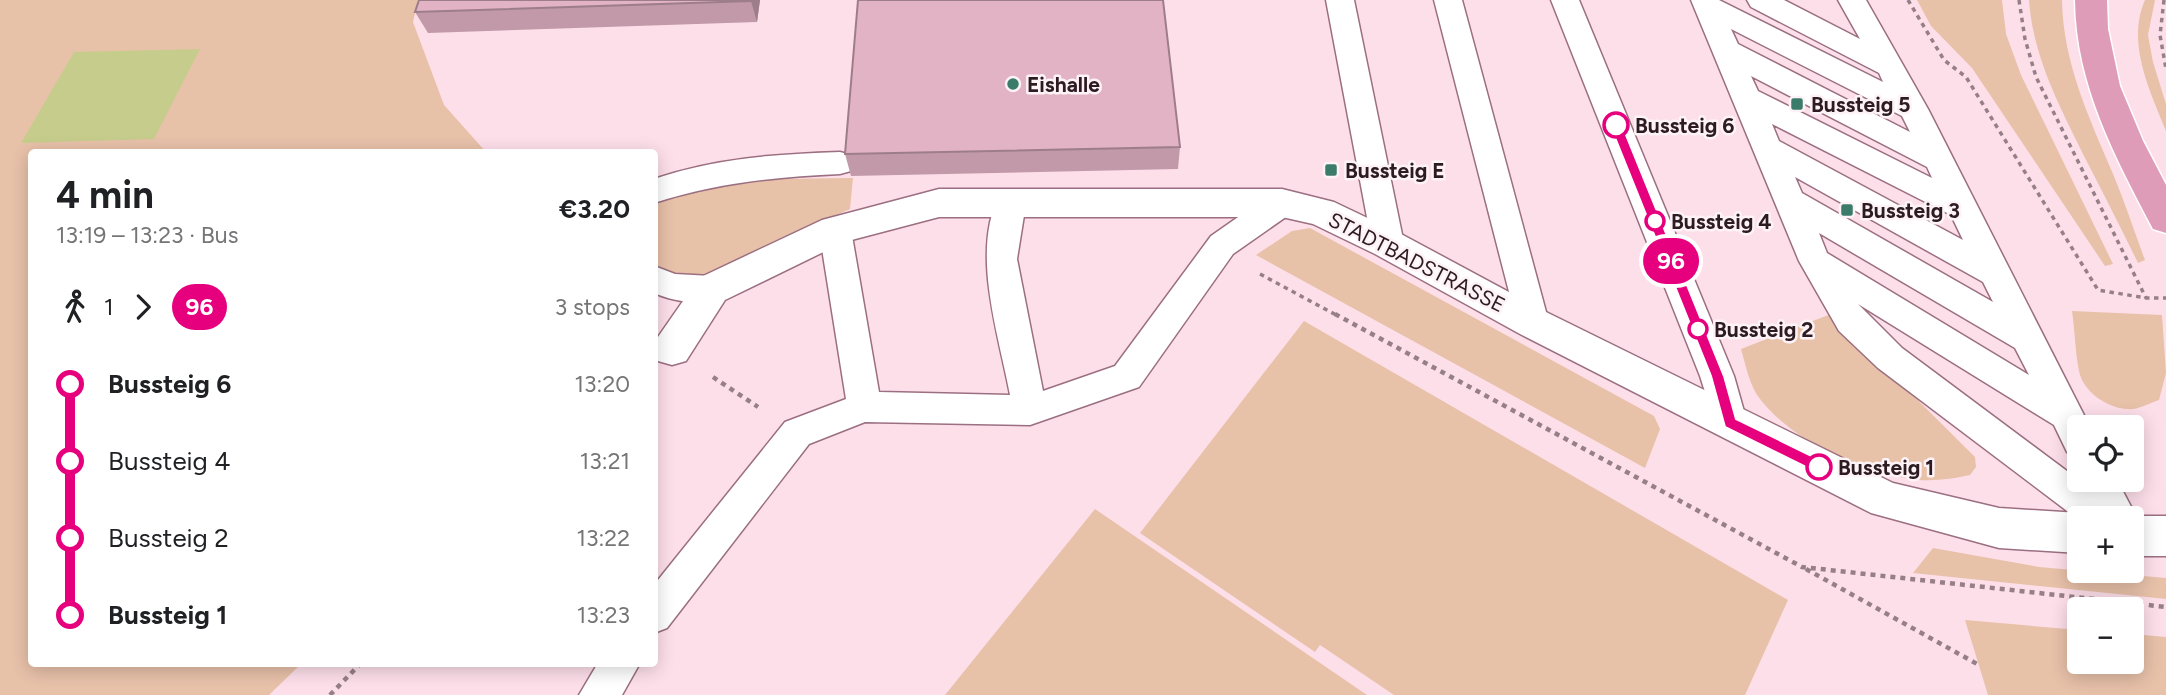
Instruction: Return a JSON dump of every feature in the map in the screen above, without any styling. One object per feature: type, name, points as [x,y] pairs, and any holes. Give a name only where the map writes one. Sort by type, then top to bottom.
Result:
[{"type":"highway","points":[[2091,0],[2090,18],[2096,61],[2121,132],[2166,219]]},
{"type":"street","name":"STADTBADSTRASSE","points":[[712,289],[835,230],[939,203],[1282,203],[1321,212],[1388,244],[1533,323],[1886,500],[1999,528],[2067,532]]},
{"type":"street","points":[[672,349],[712,289]]},
{"type":"street","points":[[2144,536],[2166,536]]},
{"type":"lane","points":[[1340,0],[1388,244]]},
{"type":"lane","points":[[1448,0],[1533,323]]},
{"type":"lane","points":[[1565,0],[1717,376],[1730,422]]},
{"type":"lane","points":[[1761,0],[1888,66]]},
{"type":"lane","points":[[1850,2],[1913,109],[2067,418]]},
{"type":"lane","points":[[1706,3],[1913,109]]},
{"type":"lane","points":[[1706,3],[1815,261],[1851,321],[1890,358],[2089,506]]},
{"type":"lane","points":[[1727,51],[1939,160]]},
{"type":"lane","points":[[1748,99],[1962,207]]},
{"type":"lane","points":[[1769,149],[1993,272]]},
{"type":"lane","points":[[658,190],[709,174],[749,167],[840,163]]},
{"type":"lane","points":[[1791,202],[2025,337]]},
{"type":"lane","points":[[1011,203],[1001,260],[1030,410]]},
{"type":"lane","points":[[658,610],[797,433],[864,407],[1030,410],[1127,377],[1222,245],[1282,203]]},
{"type":"lane","points":[[835,230],[864,407]]},
{"type":"lane","points":[[1815,261],[2067,425]]},
{"type":"lane","points":[[658,281],[673,287],[712,289]]},
{"type":"lane","points":[[599,695],[618,667]]},
{"type":"path","points":[[1908,0],[1944,60],[1966,76],[2098,290],[2146,298],[2166,298]]},
{"type":"path","points":[[2019,0],[2025,39],[2036,77],[2146,298]]},
{"type":"path","points":[[2164,0],[2161,12],[2161,54],[2166,69]]},
{"type":"path","points":[[1222,245],[1243,265],[1979,665]]},
{"type":"path","points":[[672,349],[797,433]]},
{"type":"path","points":[[1802,567],[2166,607]]},
{"type":"path","points":[[330,695],[357,667]]},
{"type":"shaded area","points":[[0,0],[418,0],[413,22],[444,105],[483,149],[28,149],[28,667],[298,667],[269,695],[0,695]]},
{"type":"shaded area","points":[[1917,0],[2002,0],[2006,34],[2021,75],[2113,264],[2105,266],[1972,68],[1931,26]]},
{"type":"shaded area","points":[[2029,0],[2062,0],[2063,23],[2072,68],[2145,260],[2138,263],[2056,97],[2041,60],[2031,21]]},
{"type":"shaded area","points":[[2145,0],[2155,0],[2148,35],[2166,104],[2166,131],[2147,83],[2139,50],[2140,16]]},
{"type":"shaded area","points":[[200,49],[154,139],[21,143],[74,52]]},
{"type":"shaded area","points":[[853,178],[850,209],[785,238],[727,275],[690,280],[658,268],[658,204],[702,189],[777,179]]},
{"type":"shaded area","points":[[1310,228],[1654,416],[1660,429],[1645,468],[1256,255],[1292,231]]},
{"type":"shaded area","points":[[2072,311],[2162,315],[2166,373],[2159,400],[2125,409],[2107,404],[2092,393],[2079,371]]},
{"type":"shaded area","points":[[1831,314],[1975,457],[1976,467],[1970,475],[1941,480],[1918,480],[1869,469],[1806,439],[1770,411],[1754,390],[1741,349]]},
{"type":"shaded area","points":[[1304,321],[1788,600],[1745,695],[1394,695],[1320,645],[1315,652],[1140,533]]},
{"type":"shaded area","points":[[1095,509],[1367,695],[945,695]]},
{"type":"shaded area","points":[[1933,548],[2067,569],[2067,583],[2144,583],[2144,576],[2166,578],[2166,599],[1913,573]]},
{"type":"shaded area","points":[[1965,620],[2067,629],[2067,674],[2144,674],[2144,635],[2166,637],[2166,695],[1988,695]]},
{"type":"building","points":[[419,0],[751,0],[751,1],[415,12]]},
{"type":"building","name":"Eishalle","points":[[858,0],[1163,0],[1180,147],[845,154]]},
{"type":"bus line","name":"96","points":[[1616,125],[1717,376],[1730,422],[1819,467]]},
{"type":"place","name":"Eishalle","points":[[1013,84]]},
{"type":"place","name":"Bussteig 5","points":[[1797,104]]},
{"type":"place","name":"Bussteig 6","points":[[1616,125]]},
{"type":"place","name":"Bussteig E","points":[[1331,170]]},
{"type":"place","name":"Bussteig 3","points":[[1847,210]]},
{"type":"place","name":"Bussteig 4","points":[[1655,221]]},
{"type":"place","name":"Bussteig 2","points":[[1698,329]]},
{"type":"place","name":"Bussteig 1","points":[[1819,467]]}]
